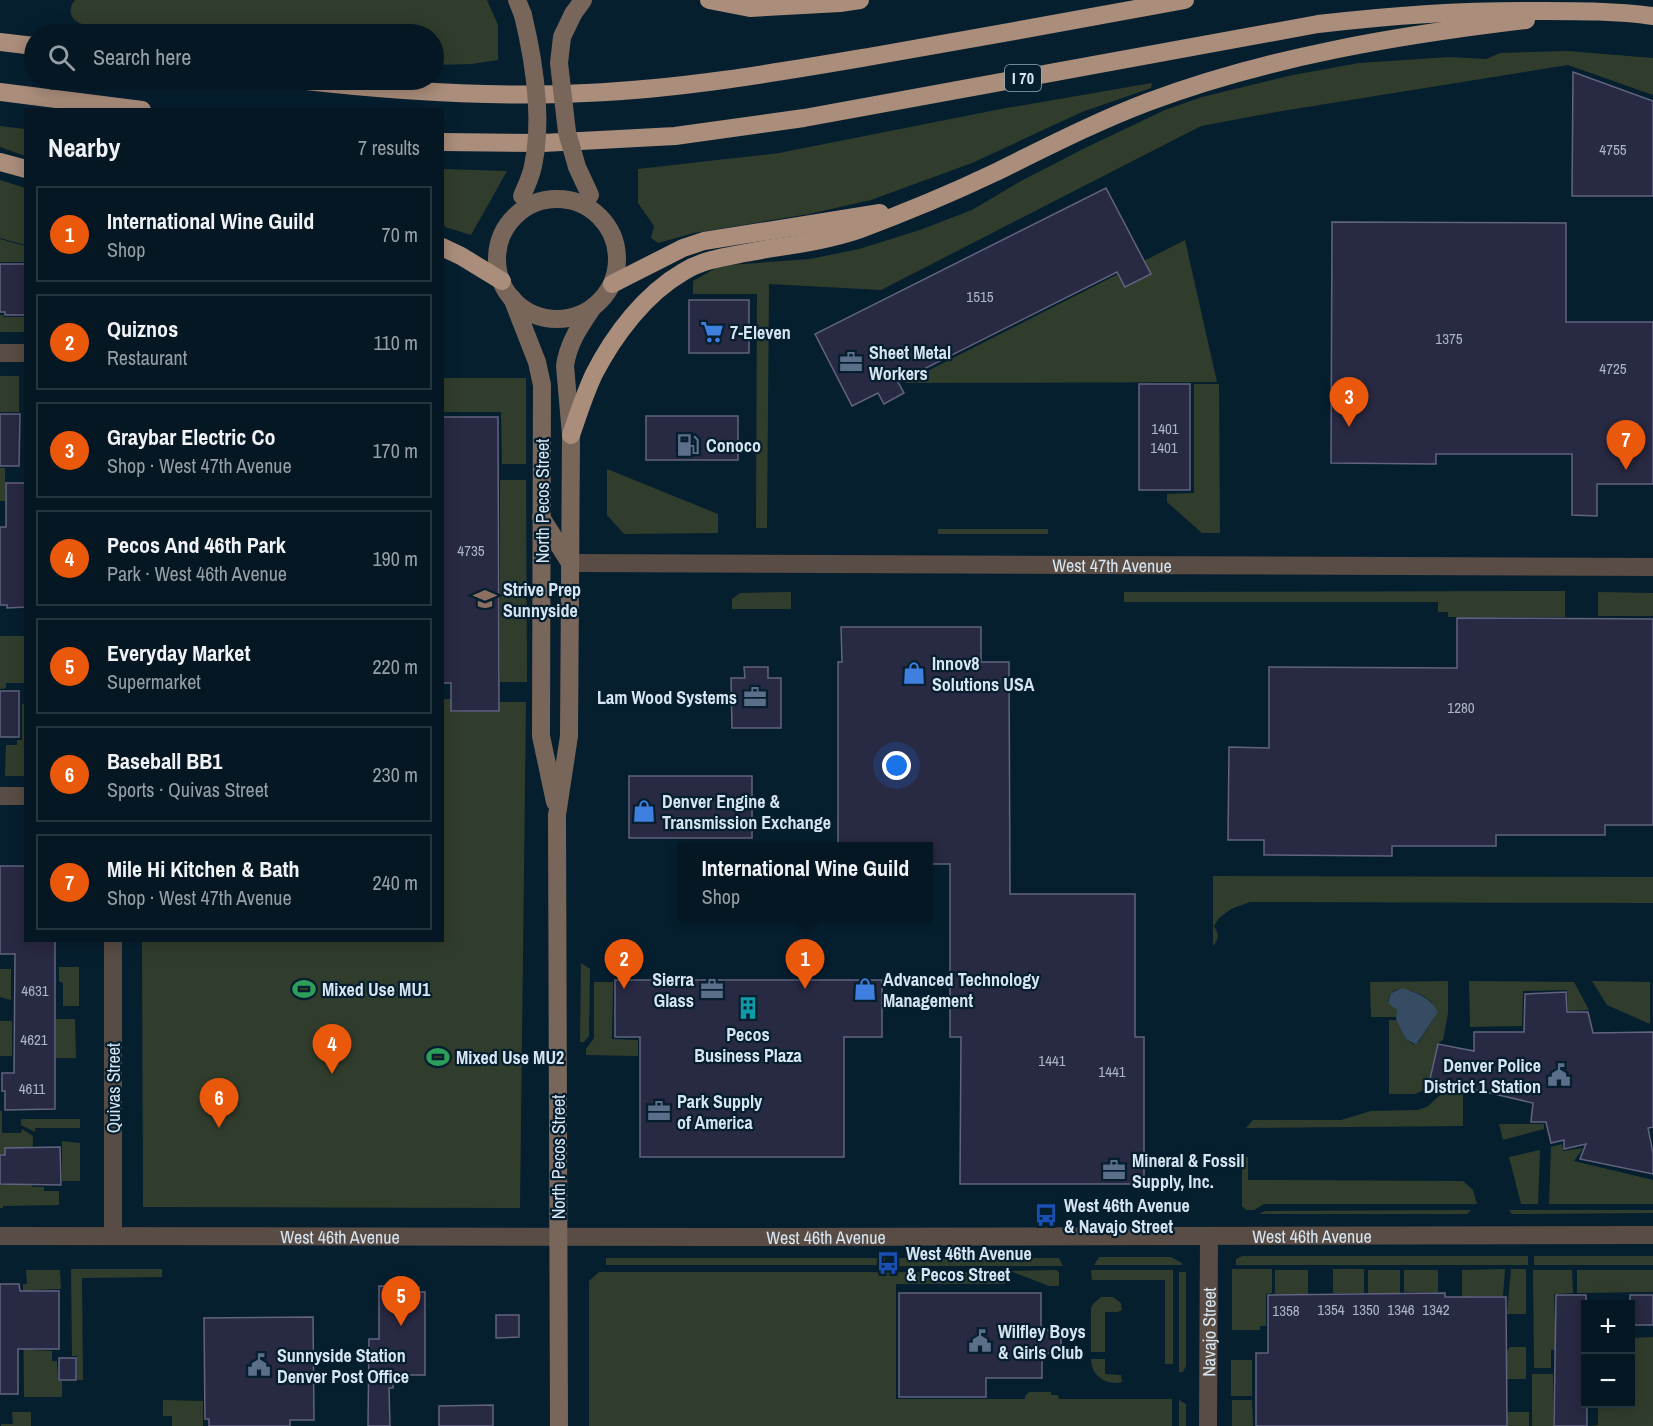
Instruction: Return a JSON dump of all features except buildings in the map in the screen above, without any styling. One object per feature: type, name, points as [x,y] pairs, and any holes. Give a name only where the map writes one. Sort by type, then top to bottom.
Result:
[{"type":"highway","points":[[709,0],[750,8],[776,3],[840,3],[860,0]]},
{"type":"highway","points":[[400,90],[456,93],[586,93],[660,88],[776,73],[1185,0]]},
{"type":"highway","name":"I 70","points":[[444,142],[543,143],[675,136],[804,118],[1318,24],[1374,17],[1477,10],[1602,11],[1653,16]]},
{"type":"highway","points":[[571,435],[594,374],[615,340],[645,301],[683,272],[706,261],[855,231],[990,174],[1097,123],[1195,85],[1274,64],[1395,39],[1469,27],[1602,11]]},
{"type":"highway","points":[[0,42],[24,45]]},
{"type":"highway","points":[[0,92],[126,108]]},
{"type":"highway","points":[[0,162],[24,168]]},
{"type":"highway","points":[[612,284],[682,248],[704,241],[912,208]]},
{"type":"highway","points":[[444,248],[502,281]]},
{"type":"main road","points":[[520,8],[531,52],[537,136],[533,166],[522,196],[503,233],[498,252],[499,272],[512,298],[526,310],[551,318],[577,315],[593,307],[604,297],[612,284],[617,266],[614,240],[577,167],[567,132],[559,63],[562,37],[578,7]]},
{"type":"main road","points":[[508,225],[531,205],[560,200],[579,203],[606,224]]},
{"type":"main road","name":"North Pecos Street","points":[[512,298],[537,362],[542,385],[541,736],[557,815]]},
{"type":"main road","name":"North Pecos Street","points":[[559,1426],[557,815],[568,736],[571,435],[566,390],[566,356],[574,335],[593,307]]},
{"type":"main road","points":[[542,518],[570,563]]},
{"type":"street","points":[[0,353],[24,353]]},
{"type":"street","name":"West 47th Avenue","points":[[570,563],[1653,567]]},
{"type":"street","points":[[0,796],[24,796]]},
{"type":"street","name":"Quivas Street","points":[[113,942],[113,1236]]},
{"type":"street","name":"West 46th Avenue","points":[[0,1236],[1653,1235]]},
{"type":"street","name":"Navajo Street","points":[[1208,1426],[1209,1236]]},
{"type":"green space","points":[[75,0],[487,0],[498,25],[498,60],[444,65],[444,24],[82,24],[72,17]]},
{"type":"green space","points":[[1567,51],[1653,58],[1653,95],[1568,65],[1201,126],[881,290],[769,284],[767,528],[756,528],[757,294],[693,294],[693,281],[714,269],[730,265],[810,259],[859,249],[920,230],[972,210],[1021,181],[1085,148],[1165,110],[1202,97],[1293,75],[1359,63],[1450,57],[1486,59],[1500,53]]},
{"type":"green space","points":[[1152,83],[1151,88],[1082,112],[972,163],[871,200],[809,214],[694,233],[658,243],[651,238],[654,226],[638,203],[638,169],[779,153],[1001,109]]},
{"type":"green space","points":[[0,126],[24,129],[24,156],[0,147]]},
{"type":"green space","points":[[444,169],[507,171],[471,235],[445,227]]},
{"type":"green space","points":[[0,180],[24,188],[24,245],[0,238]]},
{"type":"green space","points":[[0,239],[24,246],[24,262],[0,262]]},
{"type":"green space","points":[[1185,240],[1217,382],[904,383]]},
{"type":"green space","points":[[0,315],[24,317],[24,332],[0,332]]},
{"type":"green space","points":[[0,376],[19,376],[19,412],[0,412]]},
{"type":"green space","points":[[444,378],[526,378],[526,464],[502,464],[501,412],[444,412]]},
{"type":"green space","points":[[1194,384],[1219,384],[1220,533],[1202,533],[1167,502],[1167,494],[1194,493]]},
{"type":"green space","points":[[0,468],[5,468],[5,501],[0,501]]},
{"type":"green space","points":[[607,469],[718,514],[718,533],[624,534],[607,515]]},
{"type":"green space","points":[[500,480],[526,480],[527,682],[500,682]]},
{"type":"green space","points":[[938,529],[1048,529],[1048,534],[938,534]]},
{"type":"green space","points":[[1565,591],[1565,617],[1448,617],[1448,612],[1438,612],[1438,602],[1124,602],[1124,592]]},
{"type":"green space","points":[[791,592],[791,609],[732,609],[732,599],[740,593]]},
{"type":"green space","points":[[1598,592],[1653,593],[1653,616],[1598,616]]},
{"type":"green space","points":[[0,636],[24,636],[24,683],[6,683],[6,688],[0,689]]},
{"type":"green space","points":[[444,699],[451,699],[451,712],[499,712],[500,702],[526,702],[520,1208],[143,1207],[142,942],[444,942]]},
{"type":"green space","points":[[22,704],[24,704],[24,776],[5,776],[6,745],[17,745],[17,740],[22,740]]},
{"type":"green space","points":[[1213,876],[1653,877],[1653,903],[1250,902],[1231,909],[1219,918],[1214,926],[1218,936],[1213,946]]},
{"type":"green space","points":[[581,963],[590,969],[589,1036],[584,1042],[580,1042]]},
{"type":"green space","points":[[59,967],[79,967],[79,1006],[63,1006],[63,983],[59,981]]},
{"type":"green space","points":[[0,969],[11,969],[11,1000],[0,997]]},
{"type":"green space","points":[[1448,981],[1448,1013],[1443,1040],[1438,1043],[1429,1080],[1433,1081],[1430,1087],[1415,1094],[1389,1094],[1389,1020],[1396,1020],[1406,1039],[1414,1045],[1418,1043],[1436,1015],[1428,999],[1418,993],[1400,989],[1391,993],[1388,1002],[1397,1010],[1397,1017],[1371,1017],[1370,982]]},
{"type":"green space","points":[[1469,981],[1574,982],[1589,1010],[1568,1011],[1567,990],[1523,991],[1522,1026],[1470,1027]]},
{"type":"green space","points":[[1592,981],[1650,982],[1650,1024],[1607,1005]]},
{"type":"green space","points":[[594,982],[613,982],[612,1039],[638,1040],[638,1056],[586,1055],[586,1049],[594,1038]]},
{"type":"green space","points":[[56,1019],[75,1019],[76,1058],[56,1058]]},
{"type":"green space","points":[[0,1021],[12,1021],[12,1056],[0,1056]]},
{"type":"green space","points":[[1450,1086],[1463,1089],[1463,1126],[1246,1128],[1253,1120],[1341,1120],[1371,1111],[1417,1110],[1427,1107]]},
{"type":"green space","points":[[0,1111],[2,1111],[2,1133],[21,1133],[22,1129],[33,1136],[32,1178],[2,1178]]},
{"type":"green space","points":[[21,1119],[80,1119],[80,1128],[35,1128],[35,1132],[21,1125]]},
{"type":"green space","points":[[1499,1124],[1544,1124],[1544,1129],[1503,1140]]},
{"type":"green space","points":[[62,1141],[80,1143],[80,1181],[62,1181]]},
{"type":"green space","points":[[1562,1144],[1563,1151],[1583,1148],[1574,1161],[1653,1180],[1653,1204],[1549,1204],[1551,1147]]},
{"type":"green space","points":[[1540,1150],[1538,1204],[1521,1204],[1509,1157]]},
{"type":"green space","points":[[1242,1157],[1248,1157],[1248,1180],[1463,1181],[1473,1190],[1477,1204],[1264,1204],[1254,1210],[1246,1210],[1242,1206]]},
{"type":"green space","points":[[2,1180],[32,1180],[32,1187],[44,1187],[44,1191],[59,1191],[59,1205],[3,1206],[0,1208]]},
{"type":"green space","points":[[1471,1210],[1467,1214],[1259,1214],[1265,1211]]},
{"type":"green space","points":[[1509,1210],[1653,1210],[1653,1213],[1512,1214]]},
{"type":"green space","points":[[1242,1256],[1528,1256],[1528,1265],[1236,1265],[1236,1259]]},
{"type":"green space","points":[[1534,1256],[1653,1256],[1653,1265],[1534,1265]]},
{"type":"green space","points":[[1099,1257],[1171,1257],[1182,1265],[1094,1265]]},
{"type":"green space","points":[[606,1258],[885,1258],[885,1265],[606,1265]]},
{"type":"green space","points":[[892,1258],[1059,1258],[1063,1266],[892,1266]]},
{"type":"green space","points":[[71,1269],[162,1269],[162,1277],[82,1278],[83,1380],[77,1380],[77,1356],[72,1356]]},
{"type":"green space","points":[[1232,1269],[1272,1269],[1272,1293],[1266,1294],[1266,1326],[1260,1326],[1260,1330],[1232,1330]]},
{"type":"green space","points":[[1333,1269],[1364,1269],[1364,1293],[1333,1293]]},
{"type":"green space","points":[[1505,1269],[1503,1296],[1473,1296],[1473,1324],[1462,1341],[1462,1270]]},
{"type":"green space","points":[[1511,1269],[1526,1269],[1526,1314],[1507,1314]]},
{"type":"green space","points":[[26,1270],[60,1270],[61,1289],[31,1290],[32,1350],[52,1351],[52,1361],[57,1361],[58,1381],[62,1381],[62,1397],[24,1397],[23,1284],[27,1284]]},
{"type":"green space","points":[[1056,1270],[1059,1272],[1059,1286],[1049,1286],[1010,1271]]},
{"type":"green space","points":[[1091,1270],[1173,1270],[1173,1364],[1165,1364],[1165,1280],[1092,1280]]},
{"type":"green space","points":[[1275,1270],[1308,1270],[1308,1294],[1275,1294]]},
{"type":"green space","points":[[1368,1270],[1400,1270],[1400,1293],[1368,1293]]},
{"type":"green space","points":[[1404,1270],[1438,1270],[1438,1292],[1404,1292]]},
{"type":"green space","points":[[1533,1270],[1572,1270],[1573,1293],[1554,1294],[1555,1326],[1573,1326],[1581,1341],[1581,1349],[1551,1350],[1551,1368],[1534,1368]]},
{"type":"green space","points":[[1577,1270],[1653,1270],[1653,1292],[1577,1293]]},
{"type":"green space","points":[[599,1272],[1005,1272],[1005,1284],[896,1284],[896,1399],[1025,1399],[1029,1392],[1051,1392],[1051,1395],[1058,1395],[1059,1399],[1172,1399],[1172,1426],[589,1426],[589,1281]]},
{"type":"green space","points":[[1179,1272],[1186,1272],[1186,1366],[1183,1372],[1179,1372]]},
{"type":"green space","points":[[1101,1297],[1113,1297],[1121,1303],[1122,1310],[1105,1312],[1105,1352],[1091,1352],[1091,1308]]},
{"type":"green space","points":[[1653,1337],[1653,1426],[1589,1426],[1598,1425],[1598,1408],[1635,1408],[1635,1338]]},
{"type":"green space","points":[[1510,1347],[1526,1347],[1526,1379],[1507,1379],[1507,1351]]},
{"type":"green space","points":[[1091,1359],[1105,1359],[1105,1374],[1121,1375],[1122,1382],[1116,1383],[1101,1378],[1094,1370]]},
{"type":"green space","points":[[1231,1360],[1252,1360],[1252,1396],[1231,1396]]},
{"type":"green space","points":[[1532,1374],[1553,1374],[1553,1426],[1532,1426]]},
{"type":"green space","points":[[163,1400],[203,1401],[203,1426],[172,1426],[172,1416],[163,1416]]},
{"type":"green space","points":[[1179,1400],[1186,1404],[1186,1426],[1179,1426]]},
{"type":"green space","points":[[1232,1400],[1252,1400],[1253,1426],[1232,1426]]},
{"type":"green space","points":[[12,1412],[31,1412],[31,1426],[1,1426],[1,1424],[13,1424]]},
{"type":"green space","points":[[1508,1412],[1529,1412],[1529,1426],[1507,1426]]},
{"type":"water","points":[[1403,988],[1428,1000],[1438,1012],[1416,1045],[1406,1039],[1396,1020],[1397,1010],[1388,1003],[1391,993]]},
{"type":"place","name":"7-Eleven","points":[[712,332]]},
{"type":"place","name":"Sheet Metal Workers","points":[[851,362]]},
{"type":"place","name":"Graybar Electric Co","points":[[1349,427]]},
{"type":"place","name":"Conoco","points":[[688,445]]},
{"type":"place","name":"Mile Hi Kitchen & Bath","points":[[1626,470]]},
{"type":"place","name":"Strive Prep Sunnyside","points":[[485,599]]},
{"type":"place","name":"Innov8 Solutions USA","points":[[914,673]]},
{"type":"place","name":"Lam Wood Systems","points":[[755,697]]},
{"type":"place","name":"Denver Engine & Transmission Exchange","points":[[644,811]]},
{"type":"place","name":"Mixed Use MU1","points":[[304,989]]},
{"type":"place","name":"Quiznos","points":[[624,989]]},
{"type":"place","name":"Sierra Glass","points":[[712,989]]},
{"type":"place","name":"International Wine Guild","points":[[805,989]]},
{"type":"place","name":"Advanced Technology Management","points":[[865,989]]},
{"type":"place","name":"Pecos Business Plaza","points":[[748,1008]]},
{"type":"place","name":"Mixed Use MU2","points":[[438,1057]]},
{"type":"place","name":"Pecos And 46th Park","points":[[332,1074]]},
{"type":"place","name":"Denver Police District 1 Station","points":[[1559,1075]]},
{"type":"place","name":"Park Supply of America","points":[[659,1111]]},
{"type":"place","name":"Baseball BB1","points":[[219,1128]]},
{"type":"place","name":"Mineral & Fossil Supply, Inc.","points":[[1114,1170]]},
{"type":"place","name":"West 46th Avenue & Navajo Street","points":[[1046,1215]]},
{"type":"place","name":"West 46th Avenue & Pecos Street","points":[[888,1263]]},
{"type":"place","name":"Everyday Market","points":[[401,1326]]},
{"type":"place","name":"Wilfley Boys & Girls Club","points":[[980,1341]]},
{"type":"place","name":"Sunnyside Station Denver Post Office","points":[[259,1365]]}]
